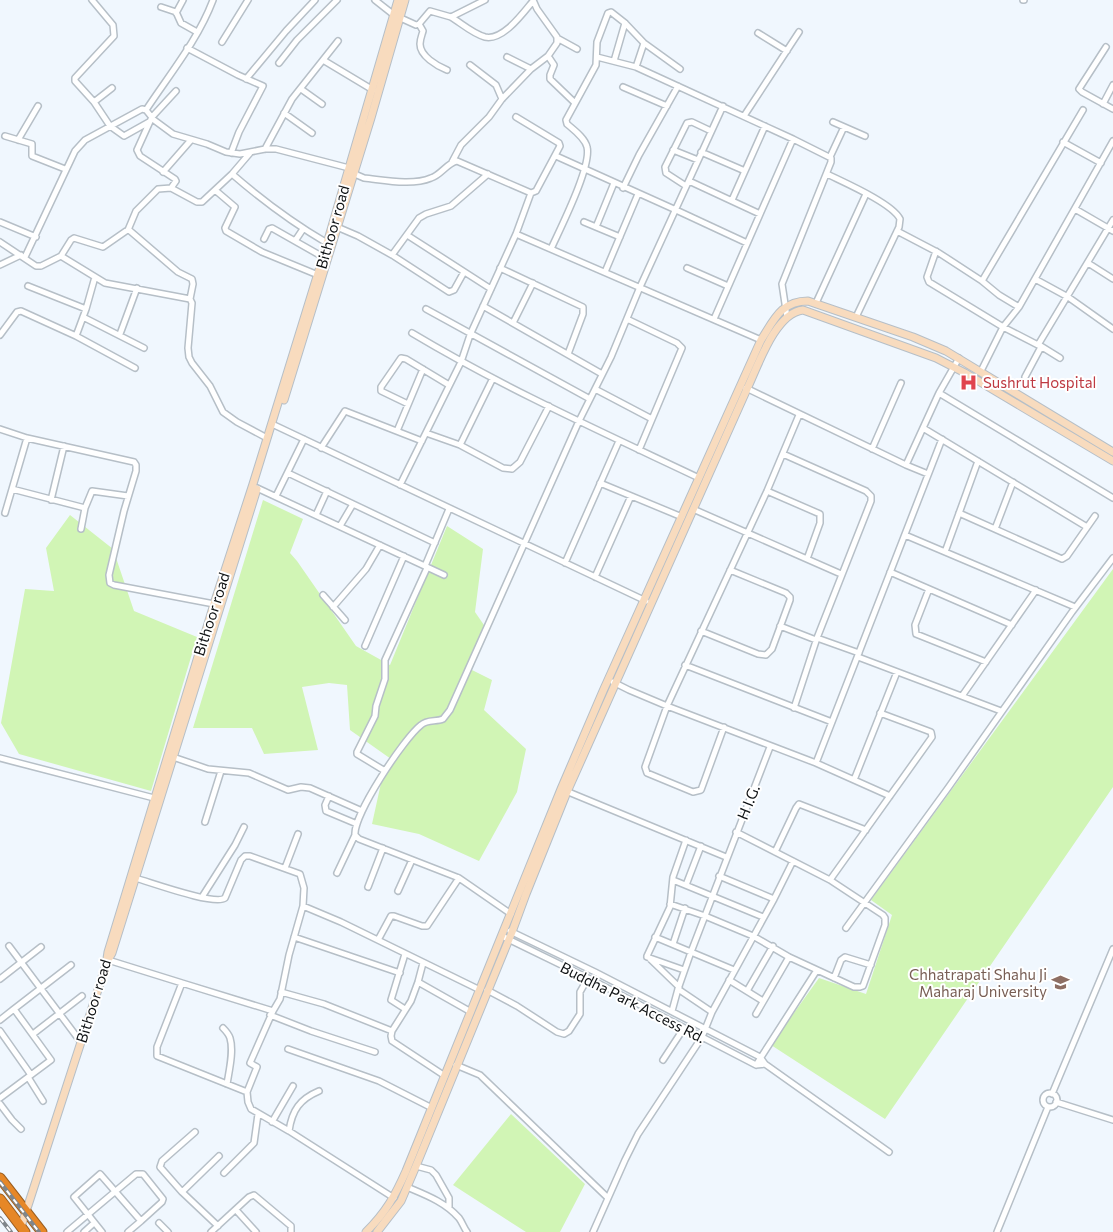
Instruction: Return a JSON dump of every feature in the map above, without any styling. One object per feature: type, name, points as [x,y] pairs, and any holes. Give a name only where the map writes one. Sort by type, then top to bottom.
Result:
[{"type":"highway","points":[[0,1178],[42,1232]]},
{"type":"highway","points":[[0,1199],[23,1229]]},
{"type":"street","points":[[92,0],[113,24],[114,36],[75,79],[76,82],[94,102],[110,126],[124,136],[150,120]]},
{"type":"street","points":[[176,13],[184,0]]},
{"type":"street","points":[[146,110],[197,32],[213,0]]},
{"type":"street","points":[[222,42],[248,0]]},
{"type":"street","points":[[246,79],[315,0]]},
{"type":"street","points":[[279,63],[297,40],[337,0]]},
{"type":"street","points":[[375,0],[397,16],[414,24],[419,24]]},
{"type":"street","name":"Bithoor road","points":[[23,1229],[26,1211],[107,963],[108,952],[214,604],[268,438],[274,425],[327,243],[351,170],[373,90],[397,16],[398,0]]},
{"type":"street","points":[[375,1052],[312,1031],[272,1013],[182,982],[107,963],[112,953],[257,488],[274,425],[292,377],[338,227],[351,170],[371,118],[397,16],[405,0]]},
{"type":"street","points":[[450,17],[485,0]]},
{"type":"street","points":[[419,24],[430,11],[450,17],[481,36],[494,37],[505,32],[533,0],[537,10],[557,38],[578,49]]},
{"type":"street","points":[[161,7],[176,13],[181,23],[197,32]]},
{"type":"street","points":[[551,249],[584,170],[588,155],[587,145],[584,140],[566,122],[596,65],[597,42],[608,13],[611,12],[625,23],[644,44],[680,69]]},
{"type":"street","points":[[614,61],[625,23]]},
{"type":"street","points":[[419,24],[422,31],[421,48],[435,64],[447,70]]},
{"type":"street","points":[[744,116],[799,32]]},
{"type":"street","points":[[758,34],[787,51]]},
{"type":"street","points":[[146,110],[150,120],[169,131],[231,153],[250,153],[265,149],[286,151],[351,170],[364,178],[423,181],[437,176],[452,162],[459,147],[490,117],[502,100],[531,69],[548,56],[556,45],[557,38]]},
{"type":"street","points":[[265,149],[284,113],[338,41]]},
{"type":"street","points":[[636,67],[644,44]]},
{"type":"street","points":[[1106,47],[1079,88],[1082,92],[1113,109]]},
{"type":"street","points":[[187,48],[246,79],[262,84],[263,88],[242,126],[231,153]]},
{"type":"street","points":[[548,56],[554,65],[550,79],[576,103]]},
{"type":"street","points":[[507,57],[531,69]]},
{"type":"street","points":[[597,57],[636,67],[723,106],[830,158]]},
{"type":"street","points":[[323,60],[373,90]]},
{"type":"street","points":[[470,65],[496,85],[502,100]]},
{"type":"street","points":[[1103,104],[1113,85]]},
{"type":"street","points":[[623,188],[639,155],[678,86]]},
{"type":"street","points":[[623,87],[666,106]]},
{"type":"street","points":[[94,102],[112,88]]},
{"type":"street","points":[[301,89],[322,104]]},
{"type":"street","points":[[170,188],[176,180],[137,152],[138,145],[150,120],[176,91]]},
{"type":"street","points":[[18,140],[38,106]]},
{"type":"street","points":[[337,873],[356,835],[357,824],[362,811],[385,771],[419,726],[427,721],[439,720],[446,716],[723,106]]},
{"type":"street","points":[[0,265],[23,256],[36,237],[65,169],[79,146],[85,140],[110,126],[140,110],[146,110]]},
{"type":"street","points":[[982,281],[1083,110]]},
{"type":"street","points":[[284,113],[312,133]]},
{"type":"street","points":[[400,485],[461,362],[470,335],[516,234],[531,193],[536,190],[560,148],[558,142],[516,117]]},
{"type":"street","points":[[711,131],[688,122],[665,167],[665,171],[760,214]]},
{"type":"street","points":[[833,122],[865,136]]},
{"type":"street","points":[[732,200],[765,126]]},
{"type":"street","points":[[786,317],[782,284],[827,174],[831,162],[830,158],[844,127]]},
{"type":"street","points":[[5,136],[33,144],[31,153],[33,157],[65,169]]},
{"type":"street","points":[[714,319],[793,139]]},
{"type":"street","points":[[163,172],[191,140]]},
{"type":"street","points":[[1063,142],[1101,163]]},
{"type":"street","points":[[981,371],[1003,327],[1020,307],[1113,142]]},
{"type":"street","points":[[673,150],[698,160]]},
{"type":"street","points":[[702,152],[745,171]]},
{"type":"street","points":[[0,242],[38,266],[61,256],[74,238],[102,247],[128,230],[136,211],[158,189],[170,188],[200,203],[232,174],[250,153]]},
{"type":"street","points":[[556,156],[747,244]]},
{"type":"street","points":[[452,162],[460,162],[531,193]]},
{"type":"street","points":[[232,174],[268,204],[303,229],[327,243]]},
{"type":"street","points":[[392,255],[419,218],[452,206],[488,174]]},
{"type":"street","points":[[827,174],[894,211],[900,223],[856,317]]},
{"type":"street","points":[[596,227],[614,183]]},
{"type":"street","points":[[215,190],[235,207],[225,228],[226,231],[262,252],[318,275]]},
{"type":"street","points":[[605,272],[638,194]]},
{"type":"street","points":[[816,303],[866,194]]},
{"type":"street","points":[[1076,208],[1111,230]]},
{"type":"street","points":[[1025,377],[1068,297],[1088,263],[1111,230],[1113,220]]},
{"type":"street","points":[[0,222],[36,237]]},
{"type":"street","points":[[584,222],[620,237]]},
{"type":"street","points":[[338,227],[392,255],[449,292],[454,290],[464,272]]},
{"type":"street","points":[[264,239],[271,228],[323,257]]},
{"type":"street","points":[[295,241],[303,229]]},
{"type":"street","points":[[128,230],[178,272],[192,279],[188,352],[192,363],[210,386],[223,412],[237,422],[268,438]]},
{"type":"street","points":[[897,231],[936,251],[982,281],[999,295],[1020,307]]},
{"type":"street","points":[[516,234],[761,340]]},
{"type":"street","points":[[407,235],[491,289]]},
{"type":"street","points":[[936,251],[927,277],[928,282],[1003,327],[1060,358]]},
{"type":"street","points":[[61,256],[108,284],[190,299]]},
{"type":"street","points":[[1088,263],[1113,278]]},
{"type":"street","points":[[500,268],[583,307],[583,314],[568,354]]},
{"type":"street","points":[[687,268],[728,286]]},
{"type":"street","points":[[76,336],[95,277]]},
{"type":"street","points":[[1035,279],[1068,297],[1113,329]]},
{"type":"street","points":[[513,323],[533,283]]},
{"type":"street","points":[[28,286],[86,309]]},
{"type":"street","points":[[120,334],[136,288]]},
{"type":"street","points":[[377,1232],[401,1201],[416,1166],[484,990],[510,914],[564,790],[609,678],[693,510],[744,387],[761,340],[784,307],[799,301],[816,303],[937,346],[1113,452]]},
{"type":"street","points":[[483,306],[602,374]]},
{"type":"street","points":[[426,309],[470,335],[590,399]]},
{"type":"street","points":[[366,1232],[378,1221],[394,1198],[445,1076],[454,1064],[471,1012],[511,936],[564,790],[616,683],[698,478],[744,387],[776,330],[786,317],[797,310],[810,312],[922,352],[954,367],[1113,461]]},
{"type":"street","points":[[0,335],[19,311],[76,336],[136,368]]},
{"type":"street","points":[[83,317],[120,334],[144,348]]},
{"type":"street","points":[[626,319],[681,346],[681,351],[639,450]]},
{"type":"street","points":[[412,333],[461,362],[698,478]]},
{"type":"street","points":[[408,404],[382,393],[381,387],[400,358],[406,359],[449,386]]},
{"type":"street","points":[[906,465],[939,393],[958,358]]},
{"type":"street","points":[[397,431],[423,369]]},
{"type":"street","points":[[460,445],[493,378]]},
{"type":"street","points":[[872,449],[901,382]]},
{"type":"street","points":[[744,387],[928,474]]},
{"type":"street","points":[[594,389],[652,419]]},
{"type":"street","points":[[939,393],[1113,498]]},
{"type":"street","points":[[426,433],[460,445],[503,468],[512,469],[520,462],[549,406]]},
{"type":"street","points":[[321,448],[345,411],[422,441]]},
{"type":"street","points":[[724,727],[701,790],[693,792],[647,773],[645,767],[667,706],[783,454],[799,414]]},
{"type":"street","points":[[274,425],[648,602]]},
{"type":"street","points":[[923,428],[1087,527]]},
{"type":"street","points":[[0,430],[27,438],[134,462],[136,471],[109,575],[110,583],[114,586],[214,604]]},
{"type":"street","points":[[5,513],[27,438]]},
{"type":"street","points":[[276,496],[304,439]]},
{"type":"street","points":[[816,764],[942,439]]},
{"type":"street","points":[[565,563],[619,440]]},
{"type":"street","points":[[51,500],[64,446]]},
{"type":"street","points":[[783,454],[870,493],[871,501],[841,574],[794,708]]},
{"type":"street","points":[[946,552],[978,461]]},
{"type":"street","points":[[288,472],[435,543]]},
{"type":"street","points":[[995,529],[1013,482]]},
{"type":"street","points":[[600,483],[682,517]]},
{"type":"street","points":[[257,488],[444,575]]},
{"type":"street","points":[[12,489],[84,508]]},
{"type":"street","points":[[80,529],[84,508],[92,491],[128,496]]},
{"type":"street","points":[[316,515],[327,491]]},
{"type":"street","points":[[766,491],[820,514],[820,523],[806,559]]},
{"type":"street","points":[[595,577],[631,496]]},
{"type":"street","points":[[340,526],[353,504]]},
{"type":"street","points":[[385,771],[357,752],[375,716],[376,706],[385,679],[385,660],[449,509]]},
{"type":"street","points":[[693,510],[841,574]]},
{"type":"street","points":[[960,513],[1062,559],[1068,556],[1095,516]]},
{"type":"street","points":[[905,535],[1075,607]]},
{"type":"street","points":[[334,607],[366,569],[380,545]]},
{"type":"street","points":[[365,646],[404,556]]},
{"type":"street","points":[[846,928],[948,788],[1075,607],[1113,558]]},
{"type":"street","points":[[701,631],[764,655],[768,654],[772,649],[790,600],[789,595],[730,570]]},
{"type":"street","points":[[890,572],[1012,625]]},
{"type":"street","points":[[929,589],[915,625],[916,634],[986,662]]},
{"type":"street","points":[[962,696],[1036,590]]},
{"type":"street","points":[[323,595],[345,620]]},
{"type":"street","points":[[780,626],[1001,711]]},
{"type":"street","points":[[685,665],[832,722]]},
{"type":"street","points":[[854,780],[896,672]]},
{"type":"street","points":[[609,678],[667,706],[816,764],[890,796]]},
{"type":"street","points":[[830,880],[931,740],[931,732],[880,713]]},
{"type":"street","name":"H I.G.","points":[[672,1011],[684,970],[770,747]]},
{"type":"street","points":[[173,757],[208,769],[244,772],[288,790],[305,787],[362,811]]},
{"type":"street","points":[[0,758],[154,798]]},
{"type":"street","points":[[205,822],[221,771]]},
{"type":"street","points":[[564,790],[726,857]]},
{"type":"street","points":[[329,796],[324,808],[326,811],[357,824]]},
{"type":"street","points":[[775,852],[799,804],[866,830]]},
{"type":"street","points":[[202,897],[235,845],[244,827]]},
{"type":"street","points":[[670,904],[753,936],[789,957],[854,987],[862,987],[865,984],[885,921],[883,915],[830,880],[736,832]]},
{"type":"street","points":[[285,868],[298,834]]},
{"type":"street","points":[[356,835],[359,839],[459,878],[510,914]]},
{"type":"street","points":[[647,956],[670,904],[673,880],[686,840]]},
{"type":"street","points":[[686,885],[701,846]]},
{"type":"street","points":[[368,887],[383,848]]},
{"type":"street","points":[[135,878],[219,901],[224,900],[245,856],[297,872],[302,877],[305,892],[303,906],[278,1003],[250,1063],[257,1067],[247,1092],[249,1106],[258,1114],[289,1131],[394,1198]]},
{"type":"street","points":[[398,891],[412,860]]},
{"type":"street","points":[[593,1232],[625,1160],[645,1123],[702,1037],[712,1012],[793,861]]},
{"type":"street","points":[[719,876],[774,899]]},
{"type":"street","points":[[378,940],[391,916],[427,926],[459,878]]},
{"type":"street","points":[[673,880],[763,917]]},
{"type":"street","points":[[303,906],[341,922],[517,1006],[557,1032],[564,1034],[572,1027],[580,1014],[580,992],[588,978]]},
{"type":"street","points":[[673,944],[684,908]]},
{"type":"street","name":"Buddha Park Access Rd.","points":[[503,932],[756,1065]]},
{"type":"street","name":"Buddha Park Access Rd.","points":[[511,936],[596,972],[760,1057],[765,1064],[889,1152]]},
{"type":"street","points":[[294,937],[400,973]]},
{"type":"street","points":[[656,937],[734,970]]},
{"type":"street","points":[[9,946],[80,1041]]},
{"type":"street","points":[[746,991],[772,946]]},
{"type":"street","points":[[0,979],[41,947]]},
{"type":"street","points":[[1052,1094],[1113,949]]},
{"type":"street","points":[[405,954],[392,1001],[405,1009]]},
{"type":"street","points":[[647,956],[684,970]]},
{"type":"street","points":[[647,956],[678,988],[712,1012]]},
{"type":"street","points":[[756,1014],[789,957]]},
{"type":"street","points":[[834,978],[843,958],[847,957],[871,965]]},
{"type":"street","points":[[423,962],[411,1001],[392,1031],[391,1036],[392,1041],[445,1076]]},
{"type":"street","points":[[0,1020],[71,965]]},
{"type":"street","points":[[756,1065],[817,970]]},
{"type":"street","points":[[729,980],[763,1002]]},
{"type":"street","points":[[182,982],[157,1047],[157,1056],[247,1092]]},
{"type":"street","points":[[418,982],[471,1012]]},
{"type":"street","points":[[281,992],[324,1004],[392,1031]]},
{"type":"street","points":[[33,1034],[82,996]]},
{"type":"street","points":[[0,1098],[51,1060],[14,1009]]},
{"type":"street","points":[[223,1028],[231,1043],[227,1084]]},
{"type":"street","points":[[663,1060],[684,1028]]},
{"type":"street","points":[[0,1031],[30,1076],[43,1101]]},
{"type":"street","points":[[288,1049],[379,1081],[432,1108]]},
{"type":"street","points":[[454,1064],[480,1075],[608,1198]]},
{"type":"street","points":[[756,1065],[765,1064]]},
{"type":"street","points":[[272,1122],[293,1086]]},
{"type":"street","points":[[289,1131],[290,1119],[294,1110],[305,1098],[320,1091]]},
{"type":"street","points":[[1052,1094],[1056,1097],[1056,1102]]},
{"type":"street","points":[[1048,1107],[1044,1104],[1043,1099],[1046,1095],[1052,1094]]},
{"type":"street","points":[[1048,1107],[1053,1106],[1056,1102]]},
{"type":"street","points":[[1056,1102],[1113,1120]]},
{"type":"street","points":[[0,1104],[21,1129]]},
{"type":"street","points":[[997,1232],[1048,1107]]},
{"type":"street","points":[[224,1173],[254,1144],[258,1114]]},
{"type":"street","points":[[195,1132],[162,1161],[160,1169],[218,1226]]},
{"type":"street","points":[[182,1192],[219,1156]]},
{"type":"street","points":[[416,1166],[430,1170],[436,1175],[449,1198],[449,1208]]},
{"type":"street","points":[[67,1232],[136,1174],[143,1174],[163,1199],[128,1232]]},
{"type":"street","points":[[102,1232],[74,1196],[97,1175],[102,1175],[141,1221]]},
{"type":"street","points":[[407,1187],[449,1208],[459,1218],[467,1232]]},
{"type":"street","points":[[211,1232],[251,1196],[255,1195],[291,1226],[291,1232]]},
{"type":"street","points":[[236,1210],[256,1232]]},
{"type":"street","points":[[84,1232],[94,1223]]},
{"type":"street","points":[[160,1223],[168,1232]]},
{"type":"green space","points":[[263,500],[303,519],[290,553],[356,646],[390,665],[447,526],[483,549],[475,612],[486,628],[470,669],[492,680],[484,710],[526,749],[517,792],[479,861],[419,834],[372,824],[383,774],[391,759],[350,730],[347,685],[329,683],[302,687],[318,750],[264,754],[252,728],[193,728]]},
{"type":"green space","points":[[70,515],[113,549],[134,611],[197,637],[151,791],[19,754],[1,723],[25,589],[54,591],[46,548]]},
{"type":"green space","points":[[1113,569],[1113,787],[885,1119],[771,1045],[819,978],[866,994],[892,915],[871,900]]},
{"type":"green space","points":[[511,1114],[585,1184],[560,1232],[526,1232],[453,1185]]},
{"type":"railway","points":[[0,1182],[39,1232]]},
{"type":"railway","points":[[0,1218],[11,1232]]},
{"type":"place","name":"Sushrut Hospital","points":[[969,382]]},
{"type":"place","name":"Chhatrapati Shahu Ji Maharaj University","points":[[1061,983]]}]
